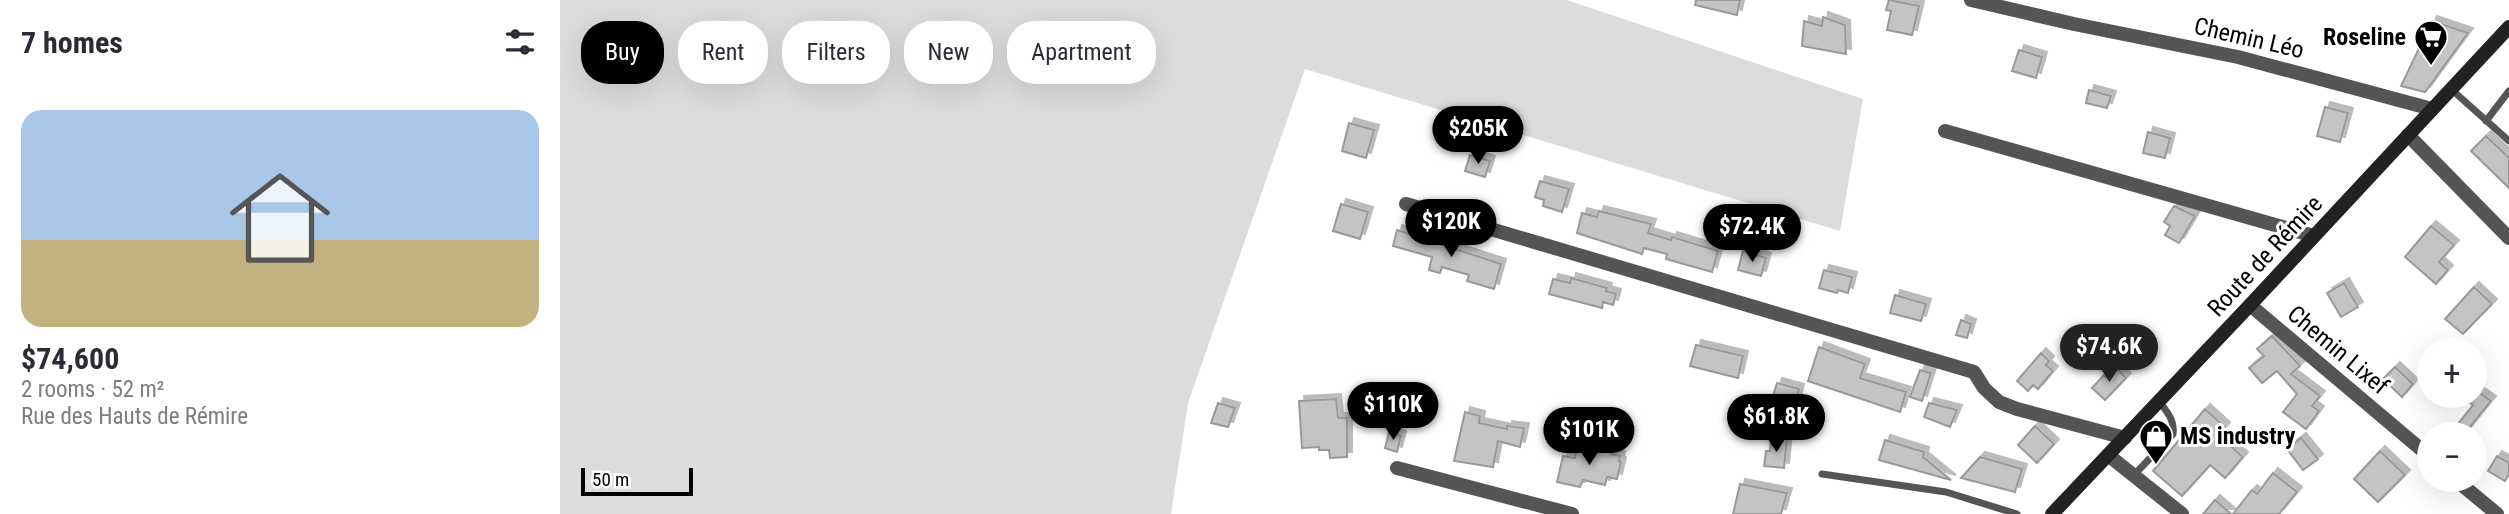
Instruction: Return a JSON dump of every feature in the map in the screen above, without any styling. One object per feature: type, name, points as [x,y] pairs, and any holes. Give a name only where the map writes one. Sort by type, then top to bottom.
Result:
[{"type":"main road","name":"Route de Rémire","points":[[2061,511],[2108,455],[2509,27]]},
{"type":"street","name":"Chemin Léo","points":[[1971,0],[2238,57],[2432,109]]},
{"type":"street","points":[[1945,131],[2314,236]]},
{"type":"street","points":[[2408,135],[2509,238]]},
{"type":"street","points":[[1406,204],[1973,372],[1984,388],[1999,402],[2125,438]]},
{"type":"street","name":"Chemin Lixef","points":[[2250,305],[2417,446]]},
{"type":"street","points":[[2108,455],[2182,514]]},
{"type":"street","points":[[1397,468],[1572,514]]},
{"type":"street","points":[[2470,492],[2497,514]]},
{"type":"lane","points":[[2451,89],[2509,141]]},
{"type":"lane","points":[[2486,121],[2509,91]]},
{"type":"lane","points":[[2134,475],[2173,434],[2171,418],[2159,401]]},
{"type":"lane","points":[[1822,474],[1939,490],[2017,514]]},
{"type":"shaded area","points":[[560,0],[1567,0],[1863,99],[1840,231],[1305,69],[1188,403],[1171,514],[560,514]]},
{"type":"building","points":[[1696,0],[1740,0],[1737,15],[1695,5]]},
{"type":"building","points":[[1889,0],[1919,6],[1912,35],[1887,30],[1891,11],[1886,10]]},
{"type":"building","points":[[1823,17],[1845,25],[1846,54],[1802,46],[1804,21],[1822,26]]},
{"type":"building","points":[[2432,21],[2468,33],[2425,92],[2401,86]]},
{"type":"building","points":[[2019,50],[2042,57],[2036,78],[2012,71]]},
{"type":"building","points":[[2089,90],[2111,96],[2107,108],[2086,103]]},
{"type":"building","points":[[2325,107],[2348,113],[2340,142],[2317,136]]},
{"type":"building","points":[[1349,123],[1374,130],[1366,158],[1342,151]]},
{"type":"building","points":[[2148,132],[2170,138],[2165,158],[2143,153]]},
{"type":"building","points":[[2486,136],[2509,158],[2509,188],[2471,151]]},
{"type":"building","points":[[1470,155],[1490,161],[1485,177],[1465,171]]},
{"type":"building","points":[[1540,181],[1569,189],[1562,212],[1543,206],[1544,200],[1535,197]]},
{"type":"building","points":[[1341,204],[1368,212],[1360,239],[1333,231]]},
{"type":"building","points":[[2174,206],[2195,216],[2179,243],[2165,235],[2170,226],[2164,222]]},
{"type":"building","points":[[1599,211],[1651,224],[1648,233],[1671,240],[1672,237],[1718,251],[1712,272],[1666,259],[1667,254],[1644,248],[1642,254],[1577,233],[1582,213],[1597,217]]},
{"type":"building","points":[[2431,226],[2454,245],[2439,262],[2448,270],[2436,284],[2405,257]]},
{"type":"building","points":[[1397,230],[1501,264],[1494,289],[1467,281],[1469,275],[1442,267],[1440,273],[1429,270],[1432,257],[1393,246]]},
{"type":"building","points":[[1743,251],[1766,258],[1761,276],[1738,270]]},
{"type":"building","points":[[1824,270],[1852,277],[1848,293],[1819,288]]},
{"type":"building","points":[[1571,278],[1607,288],[1606,291],[1616,294],[1613,305],[1603,302],[1602,308],[1549,294],[1553,279],[1570,283]]},
{"type":"building","points":[[2344,283],[2358,307],[2341,317],[2327,293]]},
{"type":"building","points":[[2474,287],[2492,304],[2463,334],[2445,319]]},
{"type":"building","points":[[1895,295],[1926,304],[1921,321],[1890,313]]},
{"type":"building","points":[[1961,320],[1971,324],[1967,338],[1956,335]]},
{"type":"building","points":[[2272,336],[2300,366],[2291,374],[2320,396],[2312,406],[2319,411],[2306,429],[2283,412],[2297,394],[2277,371],[2262,383],[2249,368],[2264,356],[2257,349]]},
{"type":"building","points":[[1696,345],[1743,356],[1738,378],[1690,366]]},
{"type":"building","points":[[1819,347],[1865,364],[1860,378],[1906,392],[1900,412],[1808,381]]},
{"type":"building","points":[[2041,353],[2049,361],[2046,365],[2053,371],[2038,389],[2033,385],[2028,391],[2017,381]]},
{"type":"building","points":[[2395,367],[2413,384],[2402,397],[2383,379]]},
{"type":"building","points":[[2117,369],[2126,378],[2105,400],[2092,388],[2104,375],[2108,378]]},
{"type":"building","points":[[1920,370],[1931,373],[1922,401],[1910,397]]},
{"type":"building","points":[[1777,383],[1799,389],[1796,401],[1773,396]]},
{"type":"building","points":[[1336,399],[1338,418],[1347,418],[1347,457],[1330,458],[1329,450],[1319,450],[1319,447],[1302,448],[1299,401]]},
{"type":"building","points":[[1218,403],[1235,408],[1228,427],[1211,423]]},
{"type":"building","points":[[1929,403],[1957,410],[1950,427],[1924,417]]},
{"type":"building","points":[[2471,408],[2485,408],[2474,422],[2459,422]]},
{"type":"building","points":[[2205,409],[2225,427],[2218,435],[2243,457],[2225,478],[2210,465],[2182,496],[2153,471]]},
{"type":"building","points":[[1465,412],[1480,416],[1479,423],[1507,429],[1507,426],[1524,428],[1520,447],[1498,441],[1493,467],[1454,461]]},
{"type":"building","points":[[2035,426],[2054,444],[2037,463],[2018,445]]},
{"type":"building","points":[[1389,432],[1401,436],[1397,452],[1385,448]]},
{"type":"building","points":[[1771,438],[1787,439],[1784,468],[1764,466],[1766,451],[1770,451]]},
{"type":"building","points":[[2301,438],[2318,459],[2303,470],[2287,449]]},
{"type":"building","points":[[1885,440],[1924,452],[1923,457],[1951,480],[1879,460]]},
{"type":"building","points":[[1577,446],[1620,456],[1617,479],[1607,477],[1605,485],[1583,480],[1580,487],[1557,482],[1563,456],[1575,458]]},
{"type":"building","points":[[2380,451],[2405,475],[2378,502],[2354,479]]},
{"type":"building","points":[[2497,456],[2509,463],[2509,474],[2505,481],[2488,471]]},
{"type":"building","points":[[1980,457],[2022,469],[2015,492],[1961,478]]},
{"type":"building","points":[[2273,473],[2297,492],[2279,514],[2233,514],[2252,490],[2257,494]]},
{"type":"building","points":[[1740,484],[1787,493],[1781,514],[1733,514]]},
{"type":"building","points":[[2215,500],[2231,514],[2203,514]]},
{"type":"place","name":"Roseline","points":[[2431,67]]},
{"type":"place","name":"MS industry","points":[[2156,466]]}]
